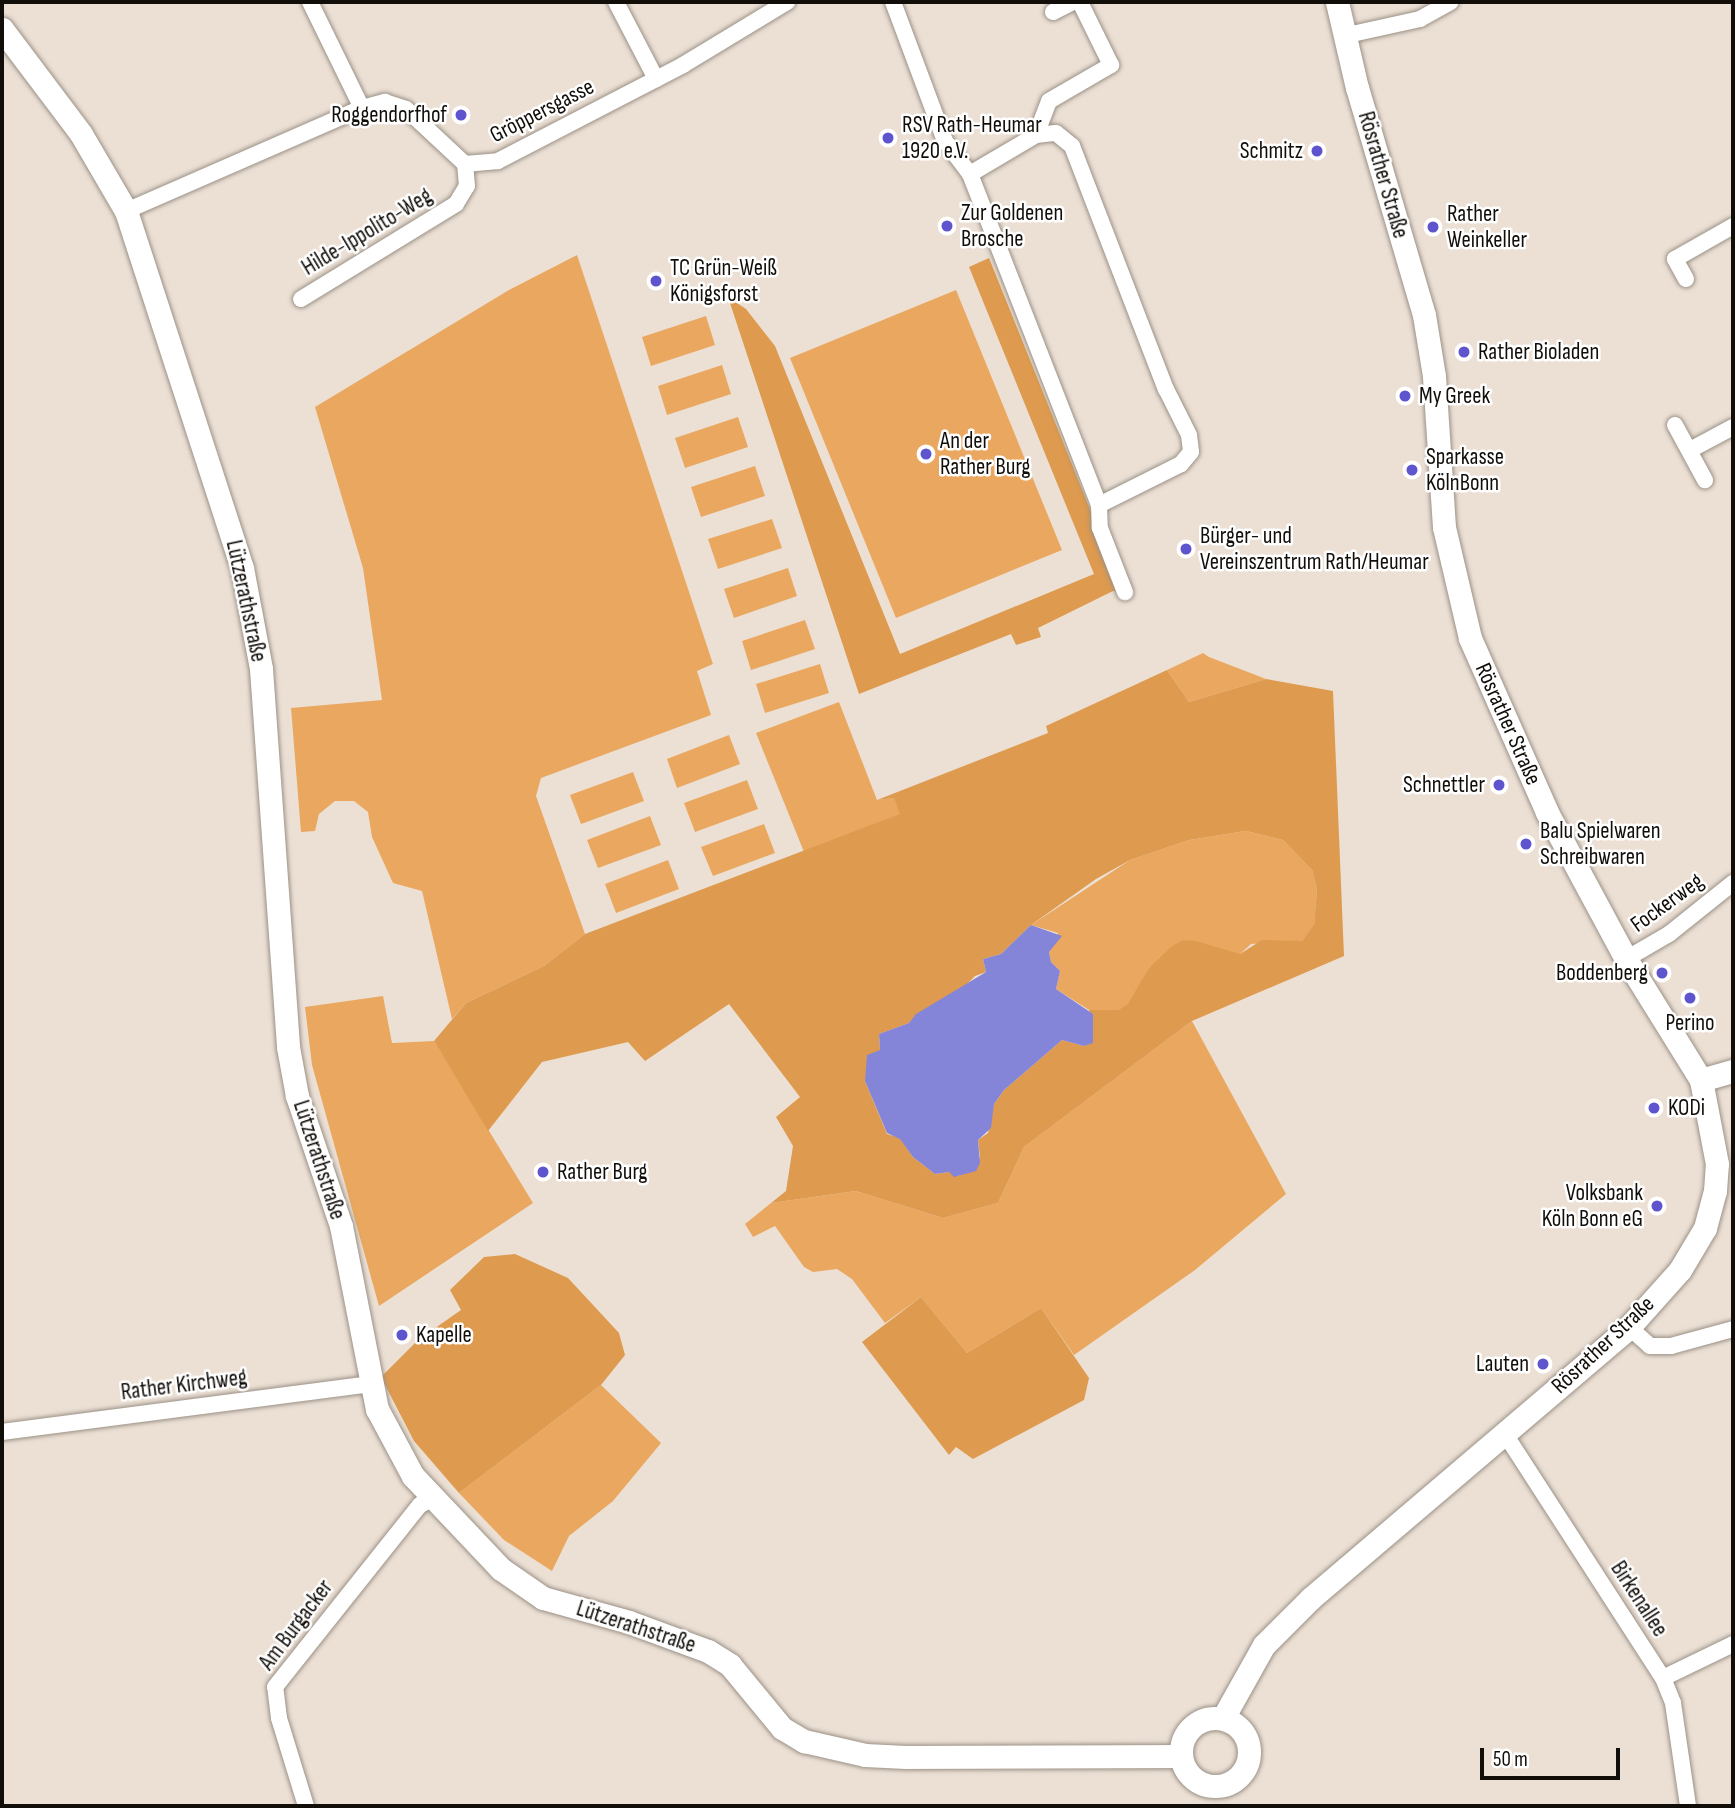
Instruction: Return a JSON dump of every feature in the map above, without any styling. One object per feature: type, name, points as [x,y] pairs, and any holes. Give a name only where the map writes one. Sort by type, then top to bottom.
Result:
[{"type":"street","points":[[310,2],[362,108]]},
{"type":"street","points":[[617,2],[656,79]]},
{"type":"street","name":"Gröppersgasse","points":[[465,164],[498,161],[656,79],[787,2]]},
{"type":"street","points":[[893,2],[945,141],[970,174],[1099,505],[1100,528],[1125,592]]},
{"type":"street","points":[[1053,12],[1073,2]]},
{"type":"street","points":[[1037,135],[1049,101],[1111,65],[1080,2]]},
{"type":"street","name":"Rösrather Straße","points":[[1223,1718],[1264,1645],[1311,1598],[1629,1327],[1680,1270],[1706,1228],[1712,1209],[1717,1164],[1702,1080],[1626,959],[1547,812],[1470,638],[1444,527],[1434,376],[1423,315],[1343,36],[1337,2]]},
{"type":"street","points":[[1343,36],[1420,19],[1451,2]]},
{"type":"street","name":"Lützerathstraße","points":[[2,29],[81,134],[126,211],[245,580],[261,668],[288,1047],[297,1096],[341,1226],[371,1384],[386,1432],[432,1499],[501,1569],[543,1598],[666,1634],[719,1658],[782,1728],[804,1741],[891,1756],[1180,1756]]},
{"type":"street","points":[[126,211],[362,108],[385,102],[406,109],[465,164]]},
{"type":"street","points":[[970,174],[1037,135],[1056,133],[1072,146],[1166,389],[1189,435],[1191,452],[1181,464],[1099,505]]},
{"type":"street","name":"Hilde-Ippolito-Weg","points":[[301,299],[456,204],[467,186],[465,164]]},
{"type":"street","points":[[1686,279],[1675,259],[1733,226]]},
{"type":"street","points":[[1675,425],[1705,480]]},
{"type":"street","points":[[1690,450],[1733,427]]},
{"type":"street","name":"Fockerweg","points":[[1626,959],[1669,934],[1733,883]]},
{"type":"street","points":[[1702,1080],[1733,1071]]},
{"type":"street","points":[[1629,1327],[1650,1346],[1671,1346],[1733,1329]]},
{"type":"street","name":"Rather Kirchweg","points":[[3,1429],[371,1384]]},
{"type":"street","name":"Birkenallee","points":[[1504,1434],[1663,1678],[1673,1703],[1688,1806]]},
{"type":"street","name":"Am Burgacker","points":[[306,1806],[278,1718],[275,1687],[420,1505],[432,1499]]},
{"type":"street","points":[[1663,1678],[1733,1644]]},
{"type":"street","points":[[1223,1718],[1241,1729],[1249,1749],[1237,1778],[1219,1796],[1189,1775],[1180,1756],[1185,1734],[1192,1726],[1201,1720],[1223,1718]]},
{"type":"shaded area","points":[[577,255],[713,664],[697,671],[711,715],[541,778],[536,796],[585,934],[544,966],[466,1003],[452,1019],[422,891],[393,883],[372,837],[368,812],[354,801],[335,801],[319,814],[315,831],[301,832],[291,708],[382,700],[363,568],[315,407],[509,290]]},
{"type":"shaded area","points":[[989,258],[1123,591],[1113,591],[1038,628],[1041,637],[1016,645],[1011,634],[859,694],[728,297],[746,309],[775,346],[900,654],[1094,574],[969,267]]},
{"type":"shaded area","name":"An der Rather Burg","points":[[956,290],[1062,550],[896,618],[790,358]]},
{"type":"shaded area","points":[[706,316],[715,345],[651,366],[642,337]]},
{"type":"shaded area","points":[[722,365],[731,394],[667,415],[658,386]]},
{"type":"shaded area","points":[[738,417],[748,447],[685,468],[675,438]]},
{"type":"shaded area","points":[[755,466],[765,496],[701,517],[691,487]]},
{"type":"shaded area","points":[[772,519],[782,548],[718,569],[708,539]]},
{"type":"shaded area","points":[[788,568],[797,596],[734,618],[724,589]]},
{"type":"shaded area","points":[[805,620],[815,649],[751,670],[742,641]]},
{"type":"shaded area","points":[[1203,653],[1266,679],[1189,702],[1167,670]]},
{"type":"shaded area","points":[[820,664],[829,693],[765,713],[756,684]]},
{"type":"shaded area","points":[[1167,670],[1189,702],[1266,679],[1333,691],[1344,956],[1192,1021],[1024,1147],[998,1203],[943,1218],[856,1191],[771,1203],[786,1191],[793,1146],[776,1117],[800,1097],[729,1004],[645,1061],[628,1042],[542,1062],[488,1131],[434,1041],[466,1003],[544,966],[585,934],[900,814],[894,798],[877,800],[1048,733],[1046,726]],"holes":[[[1246,831],[1283,840],[1312,870],[1317,889],[1314,925],[1302,941],[1262,940],[1240,954],[1196,941],[1183,940],[1171,947],[1148,969],[1128,1004],[1118,1010],[1089,1010],[1093,1042],[1084,1046],[1062,1040],[1004,1090],[994,1104],[988,1133],[978,1140],[980,1157],[971,1171],[958,1176],[949,1172],[935,1174],[913,1157],[900,1138],[887,1134],[865,1081],[880,1050],[879,1034],[909,1023],[917,1014],[961,990],[975,976],[986,972],[983,959],[1001,954],[1031,925],[1096,879],[1130,860],[1189,840]]]},
{"type":"shaded area","points":[[839,702],[877,800],[894,798],[901,814],[804,852],[756,733]]},
{"type":"shaded area","points":[[729,735],[740,764],[677,788],[667,759]]},
{"type":"shaded area","points":[[633,772],[644,801],[581,824],[570,795]]},
{"type":"shaded area","points":[[747,780],[758,809],[695,832],[684,803]]},
{"type":"shaded area","points":[[650,816],[661,845],[598,868],[587,840]]},
{"type":"shaded area","points":[[764,824],[775,853],[713,876],[701,847]]},
{"type":"shaded area","points":[[1246,831],[1283,840],[1312,870],[1317,889],[1314,926],[1302,941],[1251,944],[1240,954],[1229,954],[1183,940],[1148,969],[1129,1004],[1118,1010],[1089,1010],[1056,989],[1060,971],[1051,962],[1049,952],[1058,933],[1031,925],[1130,860],[1189,840]]},
{"type":"shaded area","points":[[668,860],[679,889],[616,913],[605,884]]},
{"type":"shaded area","points":[[383,996],[392,1043],[434,1041],[533,1203],[379,1306],[312,1065],[305,1007]]},
{"type":"shaded area","points":[[1192,1021],[1286,1194],[1195,1270],[1074,1355],[1041,1308],[967,1353],[921,1297],[885,1323],[852,1279],[837,1269],[813,1272],[804,1267],[775,1226],[753,1237],[745,1224],[771,1203],[856,1191],[943,1218],[998,1203],[1024,1147]]},
{"type":"shaded area","points":[[515,1254],[568,1278],[619,1333],[625,1355],[601,1385],[459,1493],[414,1441],[381,1377],[418,1340],[461,1310],[450,1290],[484,1257]]},
{"type":"shaded area","points":[[921,1297],[967,1353],[1041,1308],[1089,1378],[1084,1400],[973,1459],[956,1447],[949,1455],[862,1342]]},
{"type":"shaded area","points":[[601,1385],[661,1443],[613,1501],[569,1536],[552,1571],[504,1540],[459,1493]]},
{"type":"water","points":[[1031,925],[1062,936],[1049,952],[1051,962],[1060,971],[1056,989],[1093,1014],[1093,1043],[1084,1046],[1062,1040],[1004,1090],[994,1104],[991,1128],[978,1140],[980,1163],[976,1171],[954,1177],[949,1172],[935,1174],[913,1157],[900,1139],[887,1133],[865,1081],[867,1055],[880,1050],[879,1034],[909,1023],[916,1014],[986,972],[983,959],[1001,954]]},
{"type":"place","name":"Roggendorfhof","points":[[461,115]]},
{"type":"place","name":"RSV Rath-Heumar 1920 e.V.","points":[[888,138]]},
{"type":"place","name":"Schmitz","points":[[1317,151]]},
{"type":"place","name":"Zur Goldenen Brosche","points":[[947,226]]},
{"type":"place","name":"Rather Weinkeller","points":[[1433,227]]},
{"type":"place","name":"TC Grün-Weiß Königsforst","points":[[656,281]]},
{"type":"place","name":"Rather Bioladen","points":[[1464,352]]},
{"type":"place","name":"My Greek","points":[[1405,396]]},
{"type":"place","name":"An der Rather Burg","points":[[926,454]]},
{"type":"place","name":"Sparkasse KölnBonn","points":[[1412,470]]},
{"type":"place","name":"Bürger- und Vereinszentrum Rath/Heumar","points":[[1186,549]]},
{"type":"place","name":"Schnettler","points":[[1499,785]]},
{"type":"place","name":"Balu Spielwaren Schreibwaren","points":[[1526,844]]},
{"type":"place","name":"Boddenberg","points":[[1662,973]]},
{"type":"place","name":"Perino","points":[[1690,998]]},
{"type":"place","name":"KODi","points":[[1654,1108]]},
{"type":"place","name":"Rather Burg","points":[[543,1172]]},
{"type":"place","name":"Volksbank Köln Bonn eG","points":[[1657,1206]]},
{"type":"place","name":"Kapelle","points":[[402,1335]]},
{"type":"place","name":"Lauten","points":[[1543,1364]]}]
